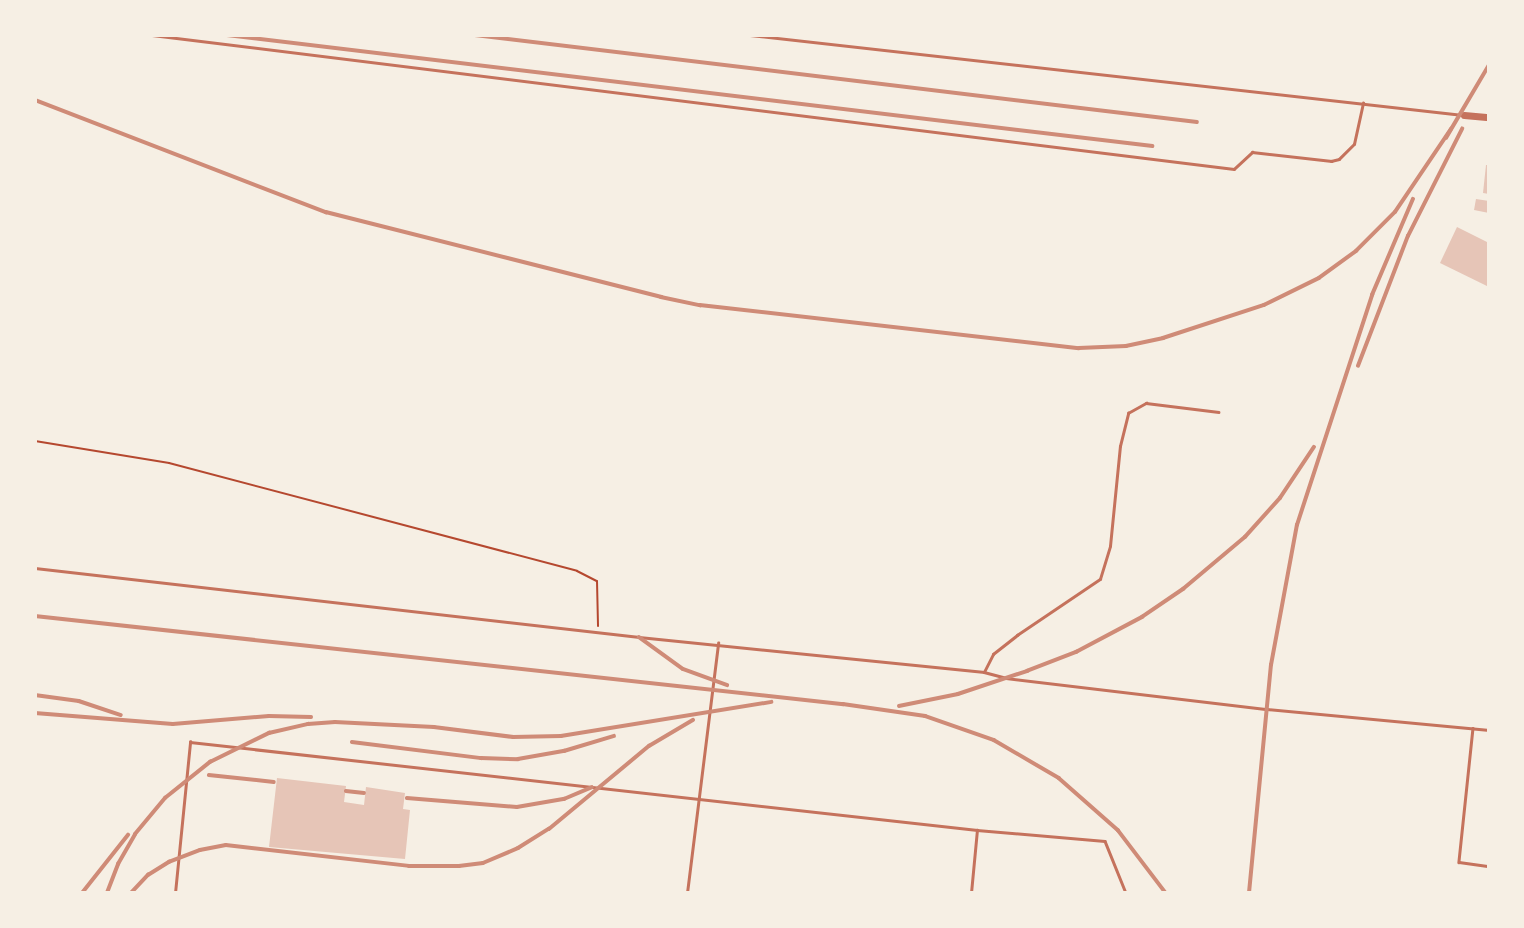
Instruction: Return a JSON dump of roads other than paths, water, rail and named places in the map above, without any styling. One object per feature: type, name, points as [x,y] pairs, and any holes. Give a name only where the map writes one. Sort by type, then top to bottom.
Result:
[{"type":"street","points":[[1464,115],[1489,117]]},
{"type":"lane","points":[[152,35],[1234,169],[1252,152],[1331,161],[1339,159],[1354,144],[1363,103]]},
{"type":"lane","points":[[750,35],[1464,115]]},
{"type":"lane","points":[[984,672],[993,654],[1100,579],[1110,546],[1120,446],[1128,413],[1146,403],[1218,412]]},
{"type":"lane","points":[[35,568],[597,632],[984,672],[1006,678],[1227,703],[1489,730]]},
{"type":"lane","points":[[687,893],[718,643]]},
{"type":"lane","points":[[1473,729],[1460,862],[1489,866]]},
{"type":"lane","points":[[175,893],[190,743],[977,831],[1105,842],[1126,893]]},
{"type":"lane","points":[[971,893],[977,831]]},
{"type":"railway","points":[[227,35],[1152,146]]},
{"type":"railway","points":[[475,35],[1197,122]]},
{"type":"railway","points":[[1446,138],[1489,65]]},
{"type":"railway","points":[[35,100],[326,212],[661,297],[700,305],[1079,348],[1126,346],[1163,338],[1264,305],[1319,278],[1356,251],[1395,212],[1451,129]]},
{"type":"railway","points":[[1358,366],[1408,236],[1462,129]]},
{"type":"railway","points":[[1249,893],[1271,665],[1297,525],[1372,295],[1413,199]]},
{"type":"railway","points":[[899,706],[958,694],[1027,671],[1076,652],[1142,617],[1183,589],[1245,537],[1280,498],[1314,447]]},
{"type":"railway","points":[[35,616],[843,704],[925,716],[994,740],[1059,778],[1118,830],[1166,893]]},
{"type":"railway","points":[[639,637],[683,669],[727,685]]},
{"type":"railway","points":[[35,695],[79,701],[121,715]]},
{"type":"railway","points":[[107,893],[118,864],[135,834],[165,798],[210,762],[269,733],[308,724],[335,722],[434,727],[513,737],[561,736],[771,702]]},
{"type":"railway","points":[[35,713],[173,724],[269,716],[311,717]]},
{"type":"railway","points":[[131,893],[148,875],[169,862],[200,850],[226,845],[409,866],[483,863],[518,848],[549,829],[649,746],[693,720]]},
{"type":"railway","points":[[352,742],[481,758],[518,759],[564,751],[614,736]]},
{"type":"railway","points":[[209,775],[274,782]]},
{"type":"railway","points":[[407,798],[517,807],[564,799],[592,787]]},
{"type":"railway","points":[[346,791],[364,793]]},
{"type":"railway","points":[[82,893],[128,835]]}]
